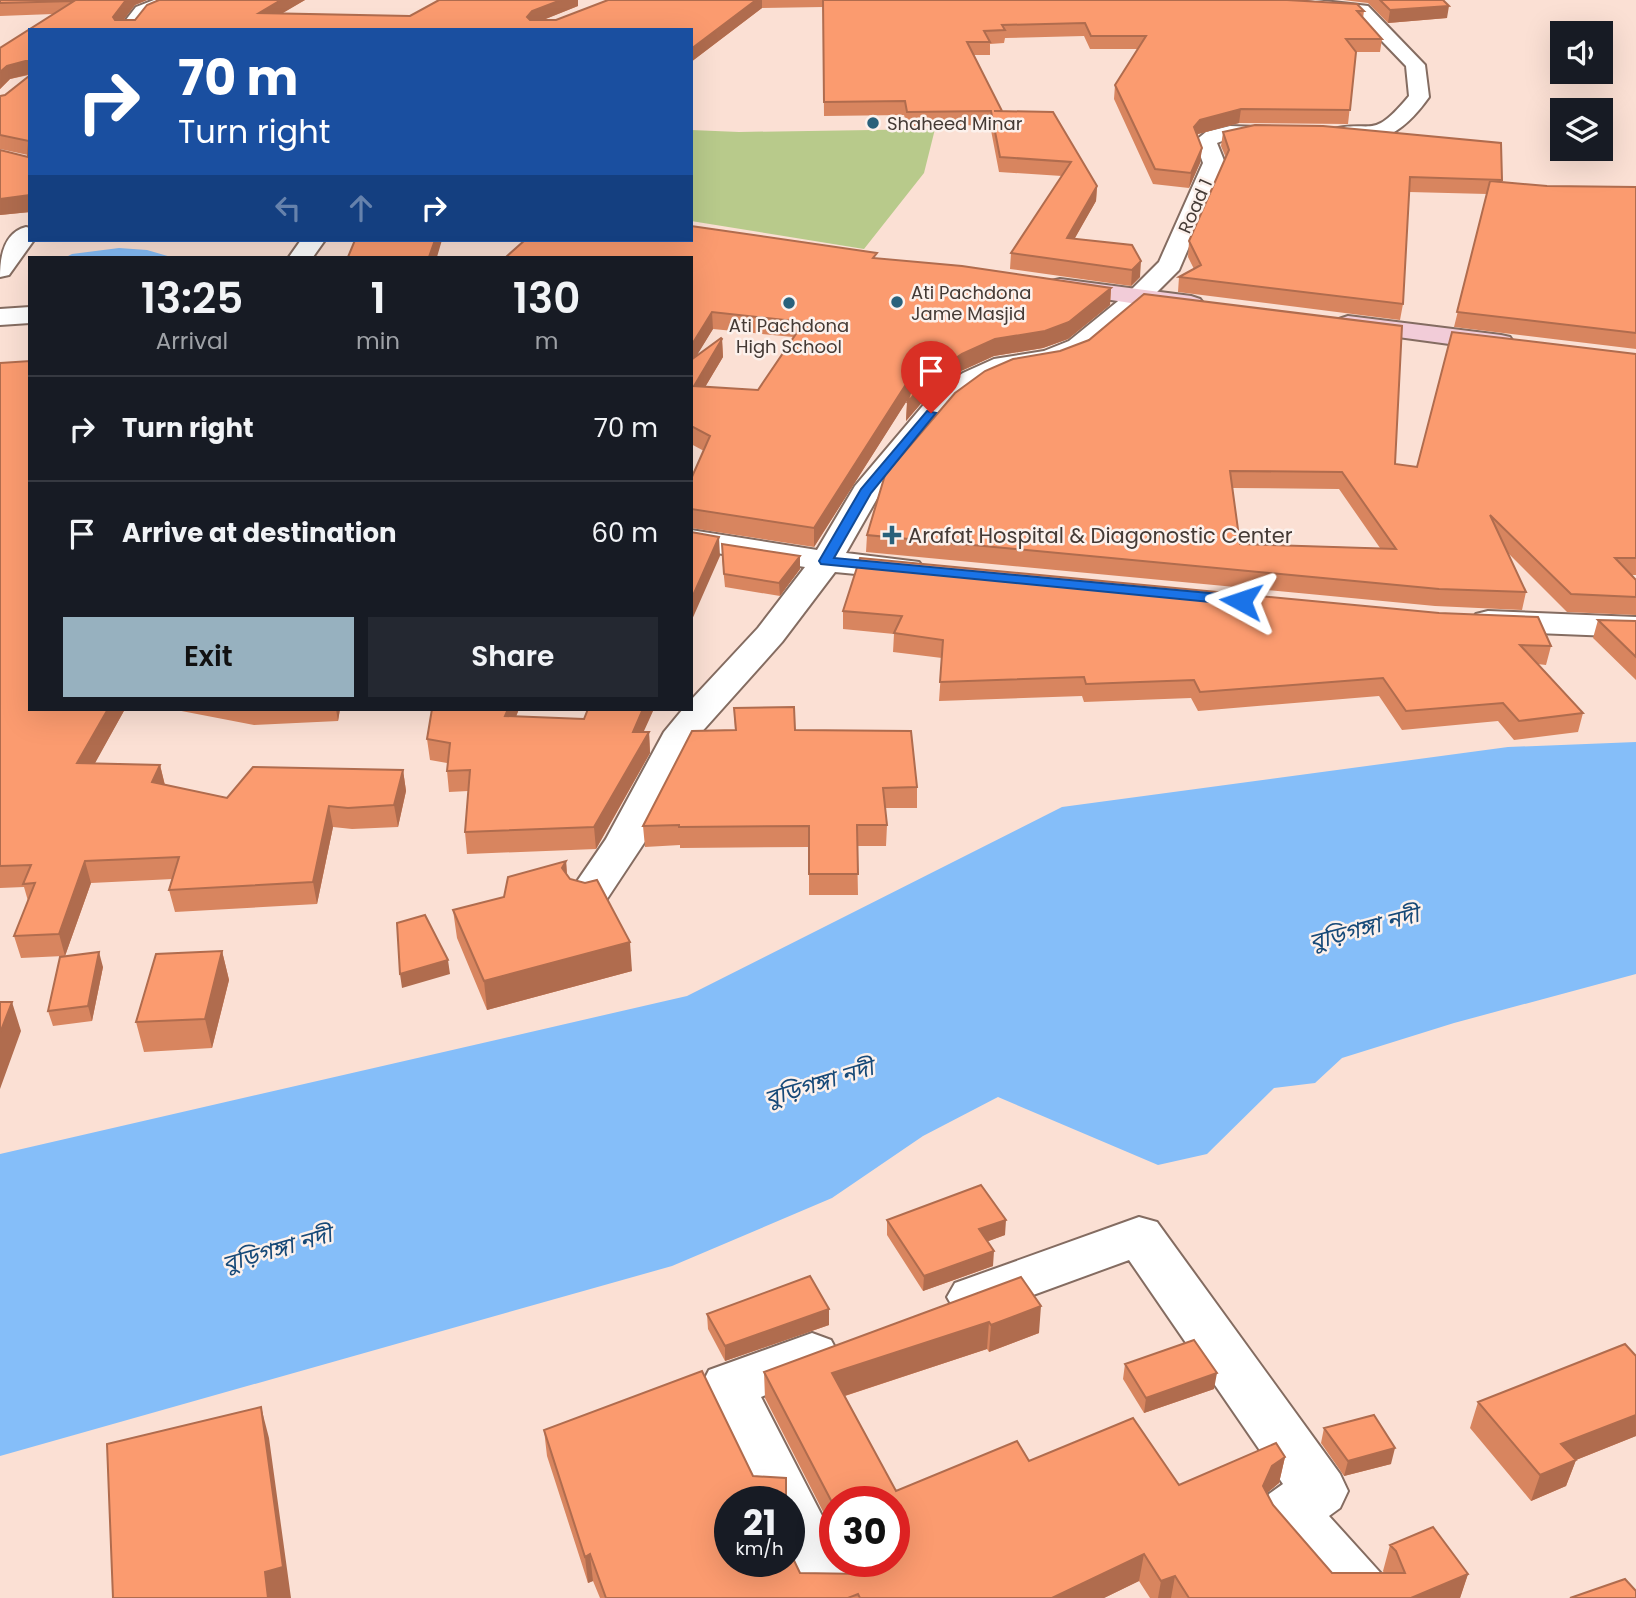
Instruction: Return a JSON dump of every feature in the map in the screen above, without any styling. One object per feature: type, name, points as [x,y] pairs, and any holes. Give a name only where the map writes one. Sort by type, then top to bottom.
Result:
[{"type":"main road","points":[[1042,284],[1220,308]]},
{"type":"main road","points":[[1317,320],[1525,346]]},
{"type":"street","points":[[129,28],[142,11],[169,0]]},
{"type":"street","name":"Road 1","points":[[1137,298],[1170,265],[1214,163],[1206,141],[1212,137],[1241,132],[1382,133],[1394,128],[1419,97],[1415,65],[1362,10],[1353,7],[1291,4]]},
{"type":"street","points":[[0,236],[28,233]]},
{"type":"street","points":[[0,270],[28,233]]},
{"type":"street","points":[[588,896],[626,840],[682,732],[770,635],[826,561],[866,492],[942,401],[973,379],[1004,365],[1049,358],[1078,347],[1137,298]]},
{"type":"street","points":[[0,317],[28,315]]},
{"type":"street","points":[[693,539],[826,561],[937,572]]},
{"type":"street","points":[[1462,620],[1636,627]]},
{"type":"street","points":[[933,1311],[1139,1236],[1320,1491],[1290,1512],[1364,1598]]},
{"type":"street","points":[[777,1486],[727,1386],[856,1339]]},
{"type":"street","points":[[805,1542],[833,1598]]},
{"type":"green space","points":[[935,129],[924,173],[864,249],[693,221],[693,130],[739,132]]},
{"type":"water","points":[[119,248],[147,250],[168,256],[68,256]]},
{"type":"water","name":"বুড়িগঙ্গা নদী","points":[[1636,742],[1636,974],[1454,1023],[1342,1058],[1315,1083],[1274,1088],[1207,1154],[1158,1165],[998,1097],[923,1136],[832,1198],[672,1266],[0,1456],[0,1154],[687,996],[1062,807],[1508,747]]},
{"type":"building","points":[[0,0],[126,0],[113,17],[115,20],[135,20],[147,5],[159,0],[281,0],[259,13],[410,16],[439,0],[561,0],[532,11],[527,17],[530,20],[556,20],[608,0],[756,0],[693,47],[693,28],[31,28],[74,1],[0,3]]},
{"type":"building","points":[[823,0],[1287,0],[1357,4],[1364,11],[1357,11],[1382,39],[1346,39],[1356,52],[1350,110],[1241,109],[1200,120],[1194,127],[1202,148],[1191,173],[1155,169],[1115,85],[1146,36],[1091,36],[1085,23],[1002,25],[1005,30],[984,31],[990,42],[967,42],[1002,111],[994,111],[1053,112],[1097,186],[1067,238],[1132,245],[1141,261],[1132,270],[1011,253],[1071,162],[1000,157],[991,111],[907,112],[905,101],[824,102]]},
{"type":"building","points":[[1380,0],[1443,0],[1449,6],[1390,10]]},
{"type":"building","points":[[28,30],[28,60],[7,66],[0,72],[0,48]]},
{"type":"building","points":[[28,77],[28,141],[0,135],[0,96]]},
{"type":"building","points":[[1255,125],[1323,126],[1501,143],[1502,180],[1410,177],[1403,304],[1179,277],[1201,265],[1189,241],[1229,150],[1223,132]]},
{"type":"building","points":[[0,150],[28,157],[28,195],[0,199]]},
{"type":"building","points":[[1490,181],[1547,186],[1636,187],[1636,333],[1457,312]]},
{"type":"building","points":[[693,226],[877,253],[873,258],[962,266],[1111,288],[1069,322],[1045,331],[995,339],[962,354],[931,375],[907,403],[914,380],[910,378],[814,528],[693,509],[693,474],[710,436],[693,427],[693,359],[721,338],[694,386],[758,390],[804,322],[712,312],[693,343],[693,256],[507,256],[523,242],[693,242]]},
{"type":"building","points":[[354,242],[434,242],[429,256],[348,256]]},
{"type":"building","points":[[1144,294],[1402,326],[1395,464],[1417,467],[1452,332],[1636,354],[1636,558],[1615,558],[1636,580],[1636,597],[1571,594],[1490,515],[1526,592],[1439,589],[867,535],[885,475],[955,393],[985,371],[1013,359],[1060,351],[1089,340]],"holes":[[[1230,471],[1342,472],[1396,549],[1240,544]]]},
{"type":"building","points":[[28,361],[28,711],[107,711],[77,763],[160,765],[152,782],[227,798],[253,767],[403,770],[394,805],[348,808],[329,806],[313,882],[169,890],[179,857],[85,861],[59,934],[14,936],[35,883],[23,884],[31,865],[0,866],[0,363]]},
{"type":"building","points":[[693,532],[719,537],[693,596]]},
{"type":"building","points":[[722,544],[800,556],[779,583],[724,574]]},
{"type":"building","points":[[860,558],[1439,613],[1538,617],[1551,646],[1520,645],[1583,713],[1519,721],[1503,703],[1406,711],[1383,678],[1200,692],[1194,680],[1086,684],[1084,677],[940,682],[943,640],[894,633],[902,616],[843,611]]},
{"type":"building","points":[[1598,620],[1636,621],[1636,657]]},
{"type":"building","points":[[794,707],[795,730],[911,731],[917,787],[883,788],[887,825],[857,825],[858,874],[809,874],[809,826],[643,826],[692,731],[736,730],[734,708]]},
{"type":"building","points":[[432,711],[507,711],[505,716],[584,719],[587,711],[642,711],[633,732],[649,732],[594,827],[465,832],[470,770],[447,771],[450,743],[427,739]]},
{"type":"building","points":[[566,861],[562,868],[570,879],[585,883],[597,880],[630,942],[484,981],[453,910],[504,897],[508,877]]},
{"type":"building","points":[[425,915],[448,960],[400,974],[397,923]]},
{"type":"building","points":[[222,951],[205,1019],[136,1022],[156,954]]},
{"type":"building","points":[[99,952],[88,1006],[48,1011],[60,957]]},
{"type":"building","points":[[0,1002],[12,1002],[0,1033]]},
{"type":"building","points":[[981,1185],[1006,1220],[979,1229],[994,1251],[924,1276],[887,1220]]},
{"type":"building","points":[[810,1276],[829,1309],[725,1346],[707,1314]]},
{"type":"building","points":[[1021,1277],[1041,1306],[991,1325],[989,1322],[832,1373],[893,1486],[824,1486],[764,1372]]},
{"type":"building","points":[[1194,1340],[1217,1373],[1146,1398],[1125,1364]]},
{"type":"building","points":[[1625,1344],[1636,1356],[1636,1415],[1561,1444],[1576,1460],[1540,1475],[1478,1402]]},
{"type":"building","points":[[702,1371],[753,1476],[786,1478],[786,1486],[714,1486],[714,1577],[805,1577],[805,1573],[819,1573],[819,1577],[910,1577],[908,1486],[1017,1441],[1029,1461],[1133,1418],[1179,1485],[1276,1443],[1285,1457],[1272,1466],[1263,1486],[1273,1505],[1332,1573],[1405,1573],[1396,1551],[1390,1545],[1433,1527],[1468,1574],[1411,1598],[1189,1598],[1175,1576],[1161,1581],[1144,1554],[1052,1598],[860,1598],[858,1594],[848,1598],[606,1598],[590,1554],[585,1557],[544,1430]]},
{"type":"building","points":[[261,1407],[283,1567],[265,1572],[268,1598],[113,1598],[107,1444]]},
{"type":"building","points":[[1374,1415],[1395,1448],[1348,1461],[1324,1428]]},
{"type":"building","points":[[1625,1579],[1636,1591],[1636,1598],[1570,1598]]},
{"type":"place","name":"Shaheed Minar","points":[[873,123]]},
{"type":"place","name":"Ati Pachdona Jame Masjid","points":[[897,302]]},
{"type":"place","name":"Ati Pachdona High School","points":[[789,303]]},
{"type":"place","name":"Arafat Hospital & Diagonostic Center","points":[[892,535]]},
{"type":"route","points":[[931,413],[866,492],[826,561],[1241,601]]}]
